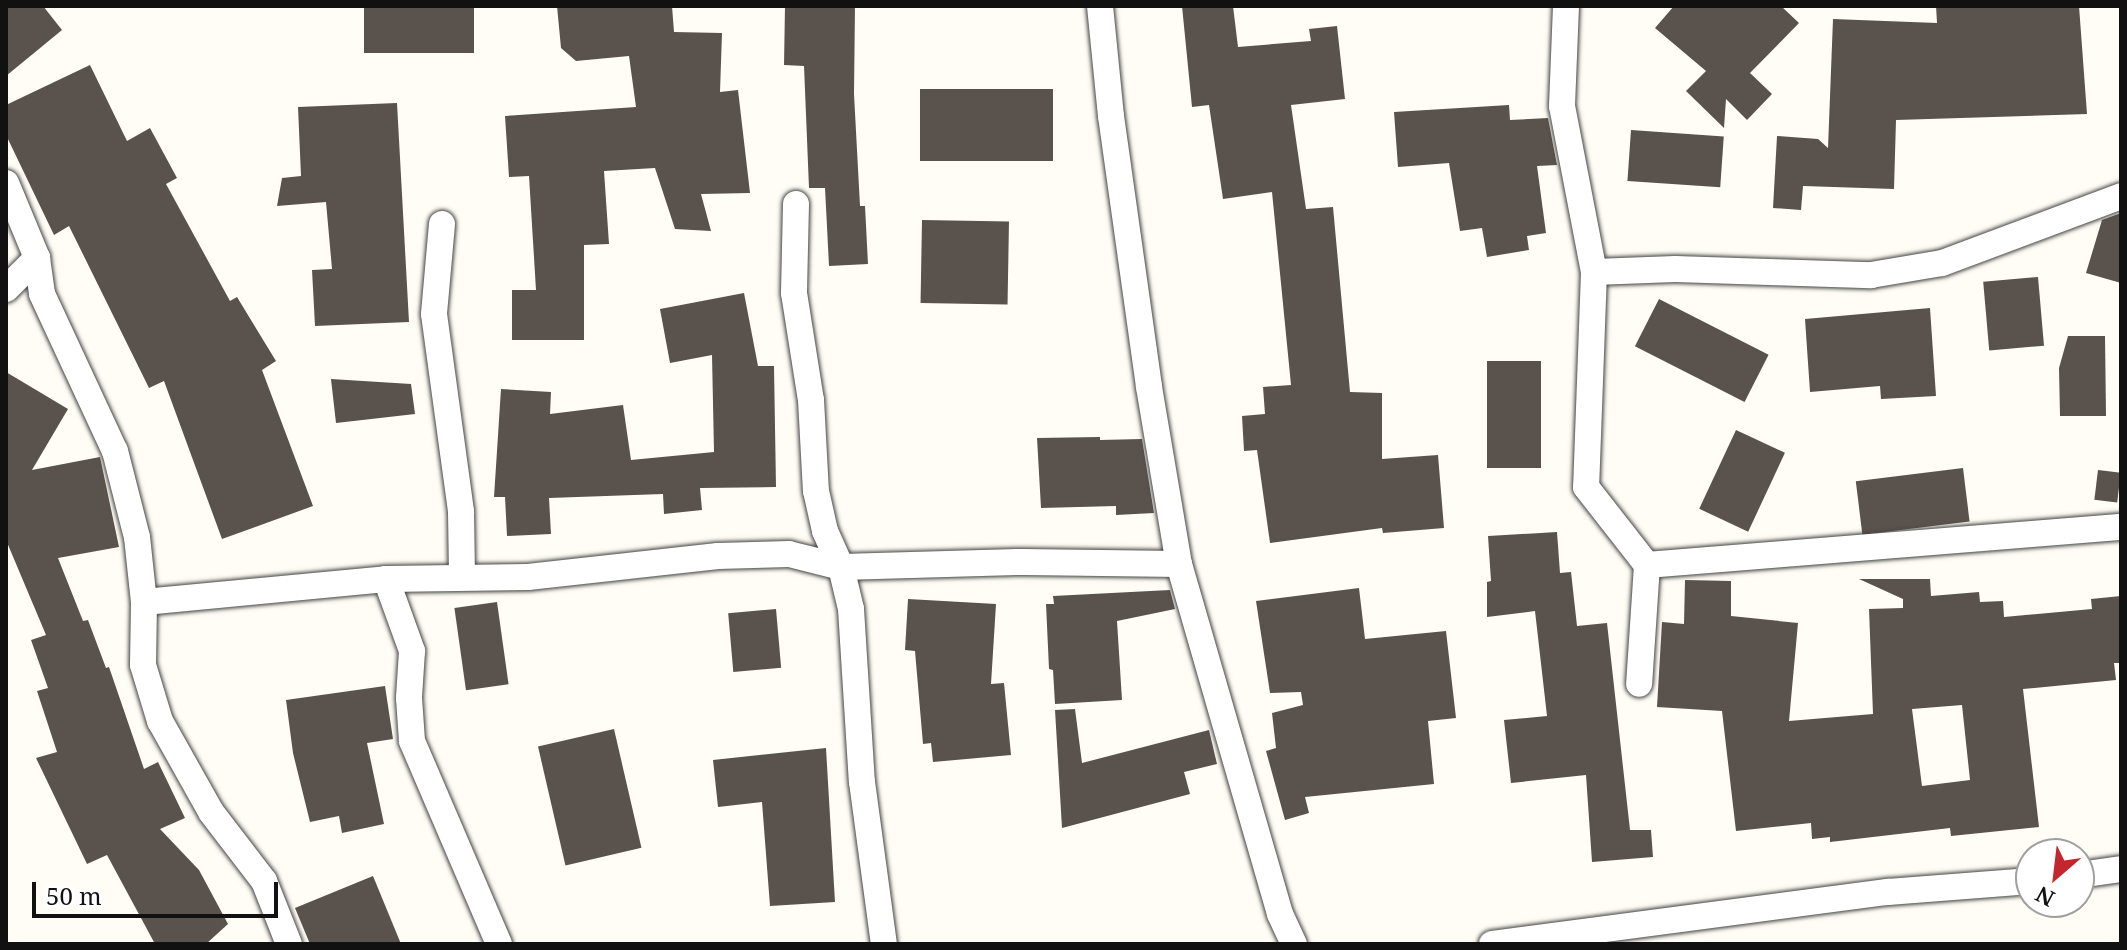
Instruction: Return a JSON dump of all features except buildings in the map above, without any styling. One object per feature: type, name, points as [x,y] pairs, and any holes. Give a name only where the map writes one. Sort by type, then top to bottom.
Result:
[{"type":"street","points":[[1100,6],[1111,116],[1149,387],[1179,564],[1280,914],[1294,944]]},
{"type":"street","points":[[1566,6],[1562,106],[1594,272],[1586,487],[1647,565],[1639,684]]},
{"type":"street","points":[[6,183],[37,258],[42,294],[115,451],[137,537],[144,602],[143,665],[160,721],[211,812],[264,881],[289,944]]},
{"type":"street","points":[[1594,272],[1675,269],[1871,275],[1942,263],[2121,196]]},
{"type":"street","points":[[796,204],[794,293],[811,400],[816,491],[825,531],[841,567],[851,609],[862,782],[884,944]]},
{"type":"street","points":[[442,224],[434,314],[461,512],[462,577]]},
{"type":"street","points":[[6,289],[37,258]]},
{"type":"street","points":[[1647,565],[2121,527]]},
{"type":"street","points":[[144,602],[386,579],[528,577],[718,556],[789,554],[841,567],[1017,562],[1179,564]]},
{"type":"street","points":[[386,579],[412,651],[409,698],[412,741],[499,944]]},
{"type":"street","points":[[2095,873],[2121,869]]},
{"type":"street","points":[[1492,944],[1888,892],[2015,882]]}]
